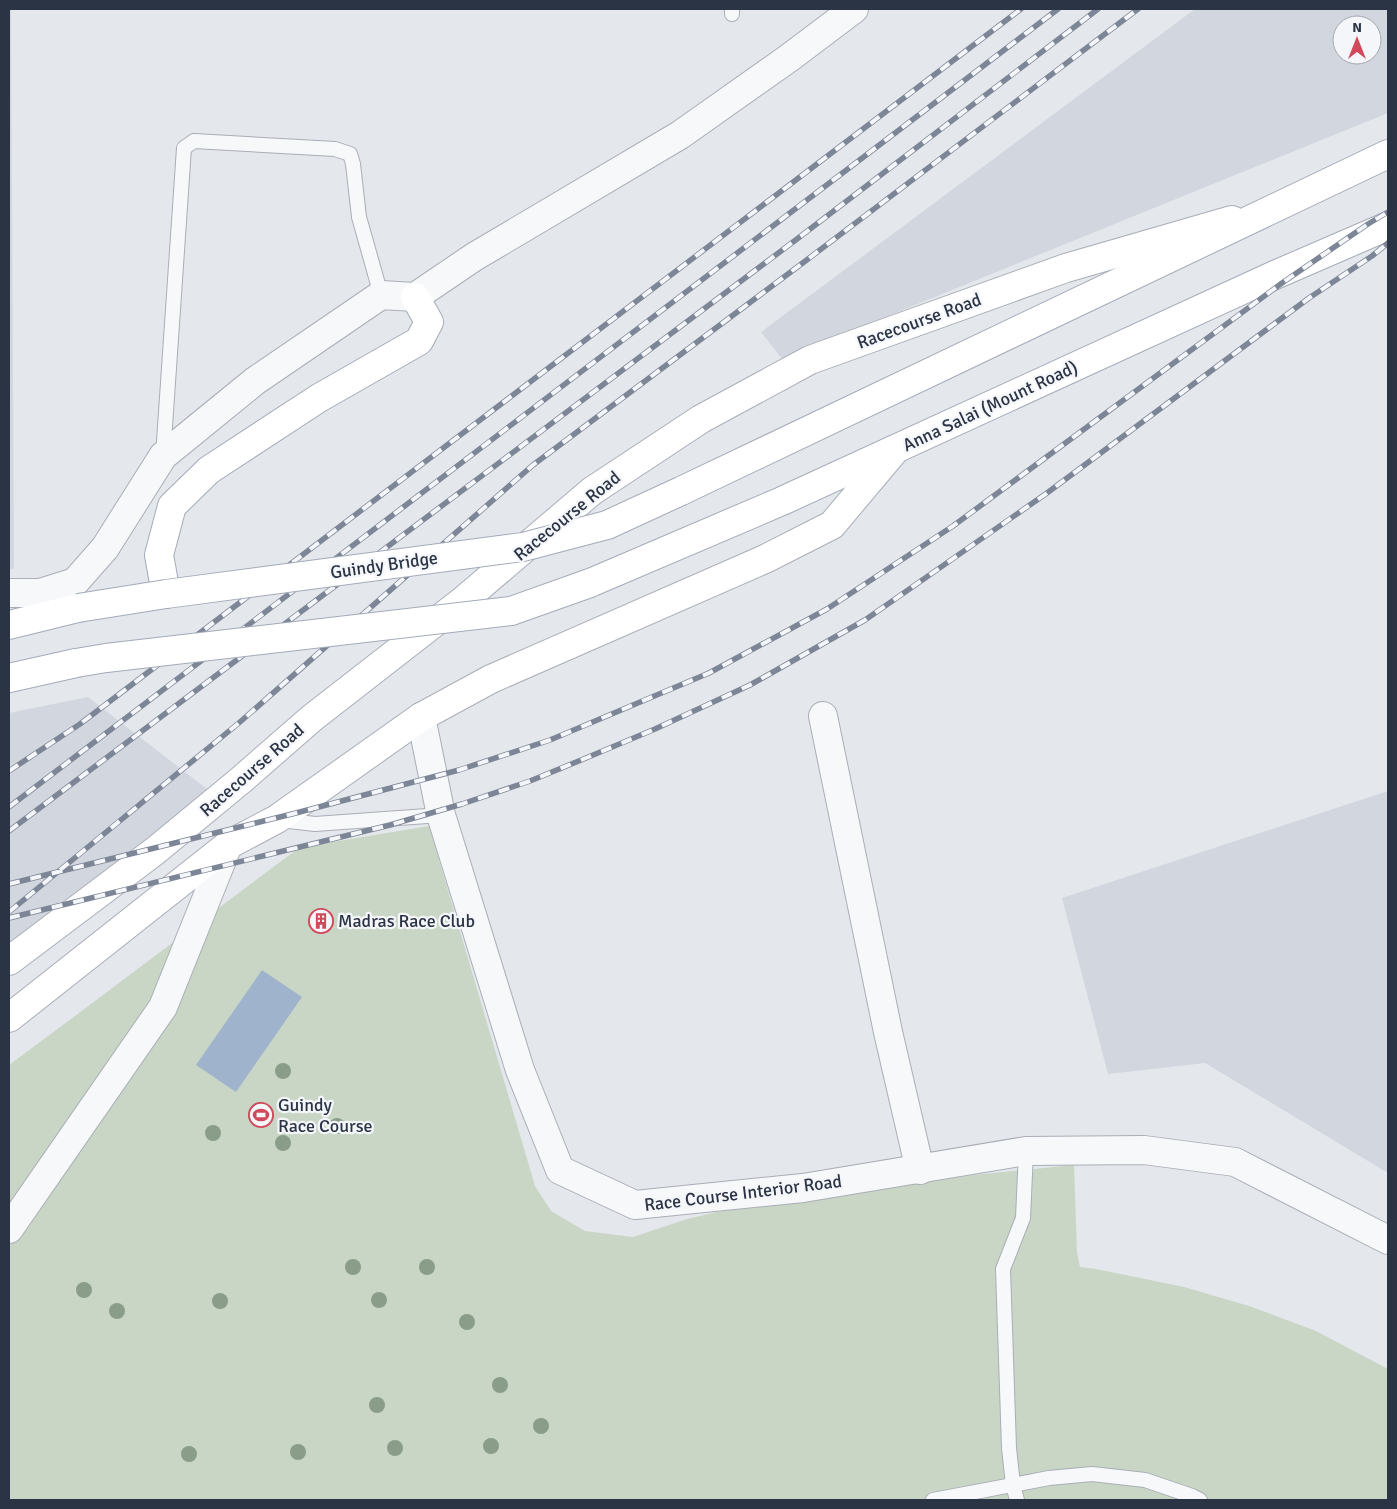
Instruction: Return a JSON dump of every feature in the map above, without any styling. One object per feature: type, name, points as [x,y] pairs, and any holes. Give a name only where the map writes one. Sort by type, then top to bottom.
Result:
[{"type":"main road","points":[[1271,209],[1388,154]]},
{"type":"main road","name":"Guindy Bridge","points":[[9,625],[78,608],[166,594],[523,547],[607,525],[1271,209]]},
{"type":"main road","name":"Racecourse Road","points":[[9,962],[155,852],[312,718],[465,599],[592,491],[701,419],[810,360],[1066,268],[1271,209]]},
{"type":"main road","name":"Anna Salai (Mount Road)","points":[[9,678],[106,658],[511,611],[590,583],[782,501],[1277,274],[1388,226]]},
{"type":"main road","points":[[166,594],[159,555],[172,506],[209,470],[319,398],[418,341],[429,322],[415,296]]},
{"type":"main road","points":[[9,1018],[228,845],[276,820],[421,717],[490,679],[765,559],[832,525],[895,450]]},
{"type":"street","points":[[9,593],[40,593],[75,582],[105,548],[163,456],[255,381],[382,296],[415,296],[474,257],[680,135],[789,58],[854,9]]},
{"type":"street","points":[[823,716],[888,1032],[920,1170]]},
{"type":"street","name":"Race Course Interior Road","points":[[421,717],[441,815],[520,1070],[560,1170],[635,1206],[803,1188],[1026,1152],[1144,1150],[1235,1162],[1388,1240]]},
{"type":"street","points":[[9,1229],[163,1007],[228,845]]},
{"type":"lane","points":[[163,456],[184,148],[194,141],[335,149],[350,154],[353,164],[359,217],[382,296]]},
{"type":"lane","points":[[276,820],[315,824],[441,815]]},
{"type":"lane","points":[[1017,1500],[1012,1484],[1009,1448],[1003,1269],[1023,1218],[1026,1152]]},
{"type":"lane","points":[[933,1500],[981,1495],[1012,1484],[1048,1478],[1092,1474],[1145,1480],[1200,1500]]},
{"type":"shaded area","points":[[9,9],[11,9],[14,568],[9,570]]},
{"type":"shaded area","points":[[1195,9],[1388,9],[1388,113],[782,359],[761,332]]},
{"type":"shaded area","points":[[88,697],[225,803],[9,951],[9,713]]},
{"type":"shaded area","points":[[1388,791],[1388,1173],[1205,1063],[1108,1074],[1062,898]]},
{"type":"green space","name":"Guindy Race Course","points":[[429,826],[535,1186],[551,1211],[585,1231],[633,1237],[687,1219],[717,1212],[973,1175],[1074,1165],[1077,1253],[1080,1267],[1184,1287],[1249,1306],[1316,1331],[1388,1369],[1388,1500],[9,1500],[9,1065],[296,850]]},
{"type":"water","points":[[262,970],[302,997],[236,1092],[196,1065]]},
{"type":"railway","points":[[9,771],[80,724],[1021,9]]},
{"type":"railway","points":[[9,807],[1058,9]]},
{"type":"railway","points":[[9,831],[797,239],[1098,9]]},
{"type":"railway","points":[[9,912],[240,722],[533,465],[1138,9]]},
{"type":"railway","points":[[9,884],[296,813],[459,770],[550,740],[709,673],[827,609],[953,526],[1282,283],[1388,212]]},
{"type":"railway","points":[[9,918],[390,825],[462,804],[530,781],[586,758],[655,729],[750,685],[865,620],[1047,493],[1309,298],[1372,256],[1388,243]]},
{"type":"place","name":"Madras Race Club","points":[[321,921]]},
{"type":"place","name":"Guindy Race Course","points":[[261,1115]]}]
